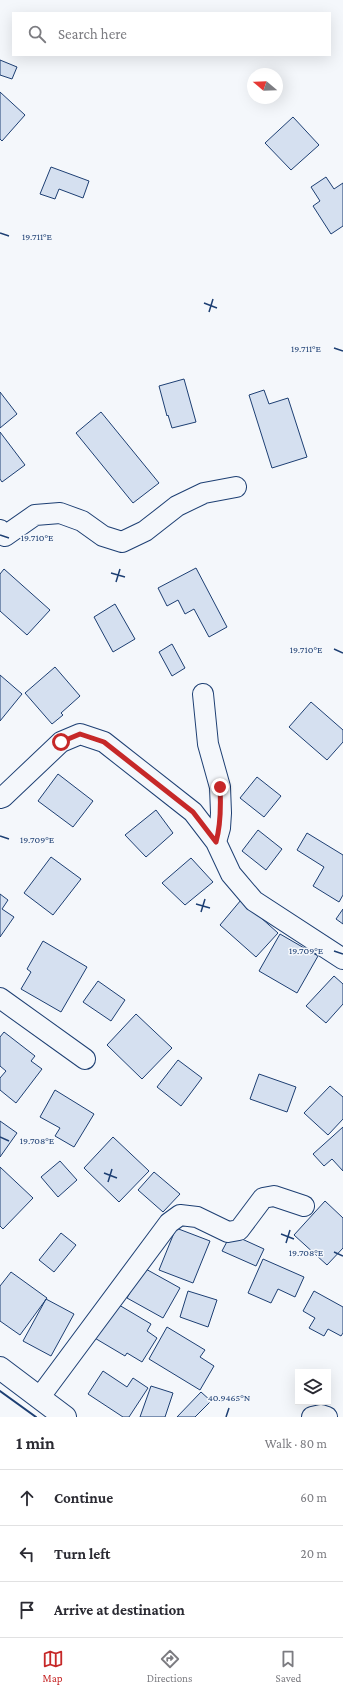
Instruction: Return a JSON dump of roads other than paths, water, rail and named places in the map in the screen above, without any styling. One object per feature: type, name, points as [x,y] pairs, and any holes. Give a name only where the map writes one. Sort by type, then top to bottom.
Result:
[{"type":"main road","points":[[0,1368],[65,1417]]},
{"type":"street","points":[[2,537],[35,515],[60,513],[82,521],[103,536],[122,542],[146,531],[177,506],[204,493],[236,487]]},
{"type":"street","points":[[203,694],[208,744],[220,787],[220,828],[216,842]]},
{"type":"street","points":[[0,798],[3,797],[61,742],[80,734],[104,742],[193,812],[216,842],[231,874],[254,901],[343,959]]},
{"type":"street","points":[[0,998],[85,1059]]},
{"type":"street","points":[[39,1398],[169,1223],[180,1215],[197,1217],[228,1232],[239,1230],[263,1198],[274,1196],[304,1206]]},
{"type":"street","points":[[312,1417],[321,1415],[327,1417]]}]
